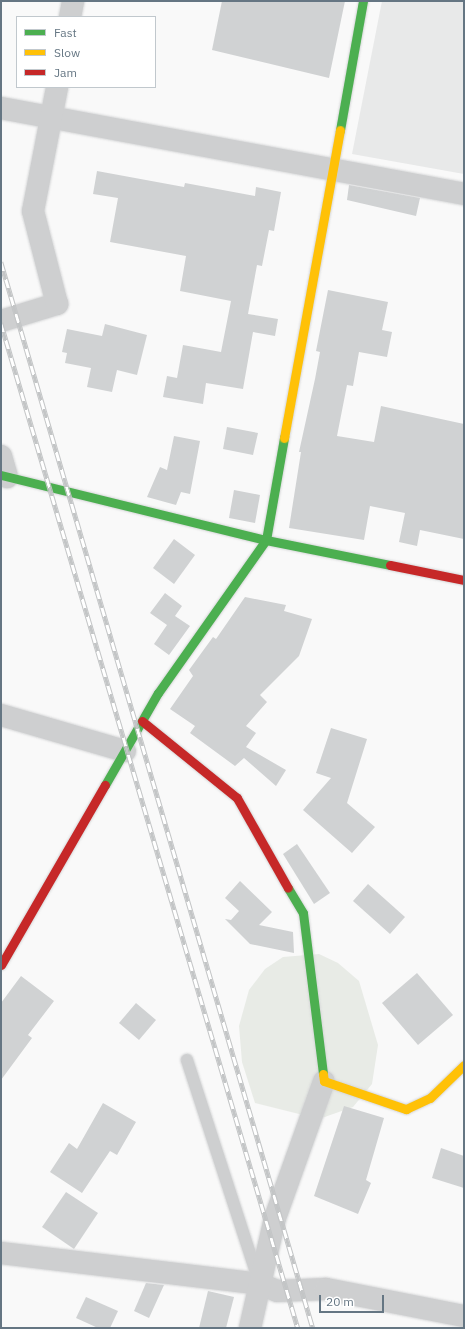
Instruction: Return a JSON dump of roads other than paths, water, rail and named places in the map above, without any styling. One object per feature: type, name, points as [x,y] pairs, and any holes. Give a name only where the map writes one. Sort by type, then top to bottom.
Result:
[{"type":"street","points":[[70,16],[73,1]]},
{"type":"street","points":[[1,965],[158,693],[266,540],[363,1]]},
{"type":"street","points":[[1,321],[57,304],[33,211],[57,88]]},
{"type":"street","points":[[1,108],[464,194]]},
{"type":"street","points":[[1,456],[4,476],[266,540],[464,580]]},
{"type":"street","points":[[1,715],[125,750]]},
{"type":"street","points":[[142,721],[237,798],[303,913],[324,1081],[276,1218],[250,1328]]},
{"type":"street","points":[[324,1081],[406,1109],[430,1098],[464,1065]]},
{"type":"street","points":[[1,1253],[260,1284],[276,1291],[326,1289],[464,1316]]},
{"type":"lane","points":[[186,1060],[260,1284]]},
{"type":"railway","points":[[1,262],[313,1328]]},
{"type":"railway","points":[[1,323],[298,1328]]}]
